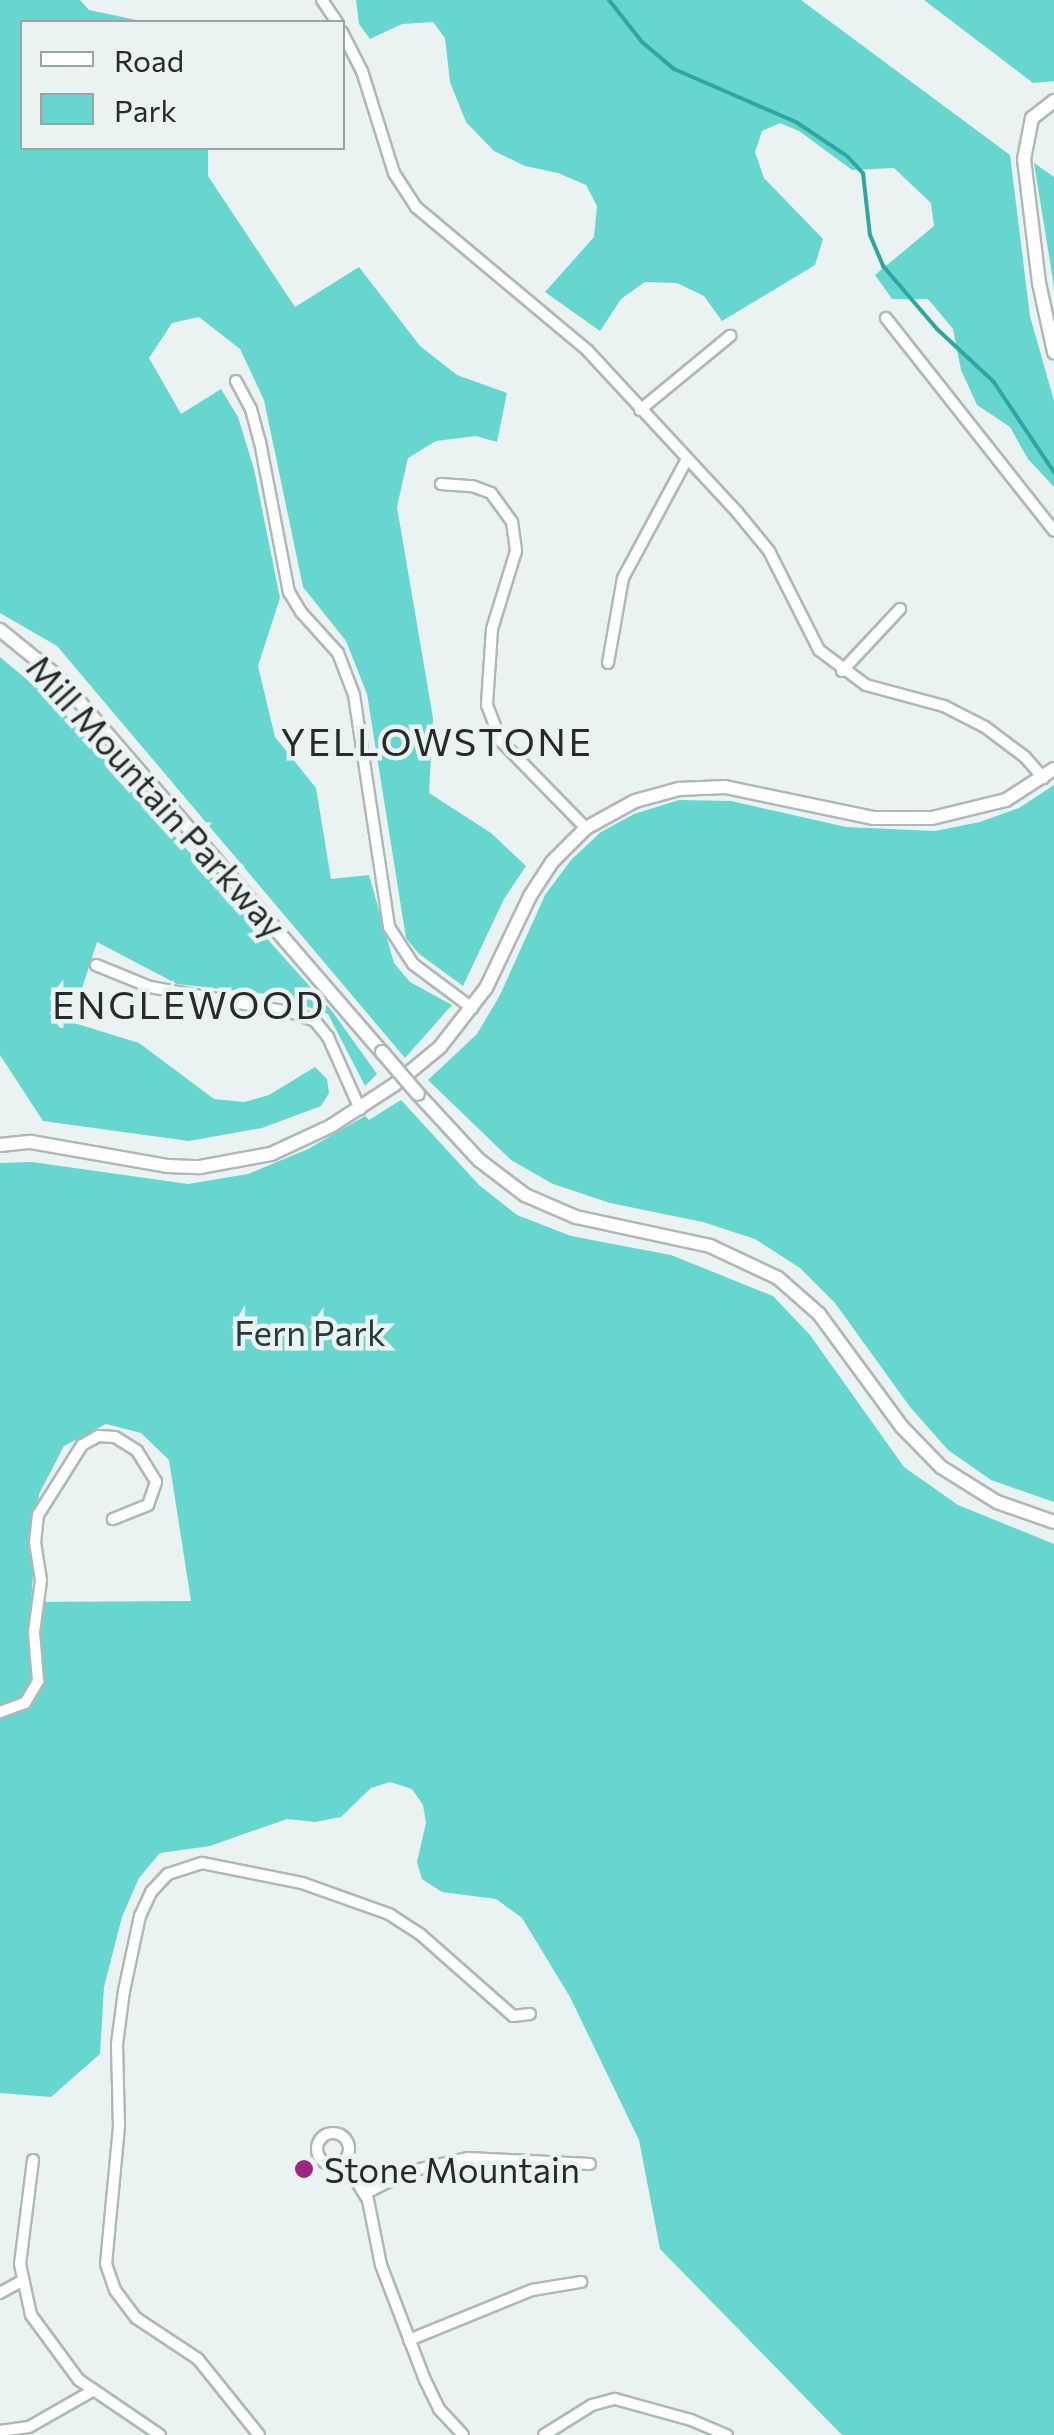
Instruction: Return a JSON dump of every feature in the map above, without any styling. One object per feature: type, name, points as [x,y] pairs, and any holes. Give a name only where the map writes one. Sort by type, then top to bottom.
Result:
[{"type":"street","points":[[0,1145],[31,1142],[167,1166],[220,1166],[271,1154],[360,1108],[440,1047],[472,1008],[542,876],[586,828],[636,801],[679,789],[752,791],[847,814],[905,819],[986,807],[1049,774],[960,713],[887,693],[842,671],[809,635],[782,573],[754,531],[586,350],[416,207],[394,174],[362,71],[345,38]]},
{"type":"street","points":[[1054,101],[1032,118],[1024,159],[1038,283],[1054,352]]},
{"type":"street","points":[[886,318],[1054,532]]},
{"type":"street","points":[[640,410],[730,336]]},
{"type":"street","points":[[236,381],[251,409],[260,442],[289,592],[300,612],[338,652],[354,696],[390,927],[413,964],[472,1008]]},
{"type":"street","points":[[608,663],[623,578],[686,461]]},
{"type":"street","points":[[441,484],[480,488],[507,510],[516,551],[488,656],[486,694],[490,720],[510,752],[586,828]]},
{"type":"street","points":[[842,671],[900,609]]},
{"type":"street","name":"Mill Mountain Parkway","points":[[0,630],[69,690],[479,1160],[525,1196],[576,1217],[710,1246],[778,1278],[819,1314],[902,1427],[941,1467],[997,1502],[1054,1522]]},
{"type":"street","points":[[96,965],[150,987],[294,1012],[315,1021],[328,1037],[360,1108]]},
{"type":"street","points":[[0,1712],[24,1703],[38,1681],[34,1632],[41,1580],[35,1542],[38,1515],[82,1444],[98,1436],[115,1436],[137,1451],[156,1482],[148,1505],[113,1519]]},
{"type":"street","points":[[258,2435],[198,2359],[136,2318],[115,2290],[106,2264],[119,2128],[117,2044],[140,1916],[151,1892],[168,1874],[202,1864],[302,1884],[389,1914],[420,1934],[512,2016],[530,2014]]},
{"type":"street","points":[[366,2193],[407,2172],[468,2158],[590,2164]]},
{"type":"street","points":[[33,2160],[21,2245],[22,2281],[31,2316],[45,2338],[92,2391],[160,2435]]},
{"type":"street","points":[[344,2161],[366,2193],[381,2264],[409,2340],[439,2409],[463,2435]]},
{"type":"street","points":[[0,2293],[22,2281]]},
{"type":"street","points":[[409,2340],[532,2290],[581,2282]]},
{"type":"street","points":[[0,2432],[29,2427],[92,2391]]},
{"type":"street","points":[[544,2435],[592,2405],[616,2399],[691,2420],[727,2435]]},
{"type":"green space","points":[[0,0],[80,0],[89,10],[136,20],[20,20],[20,150],[208,150],[208,176],[295,307],[359,267],[420,346],[457,375],[507,393],[497,442],[476,436],[436,441],[408,458],[397,507],[433,718],[429,793],[491,833],[526,866],[504,899],[463,986],[418,953],[406,938],[367,694],[346,641],[303,587],[264,400],[240,349],[199,317],[172,323],[149,358],[181,414],[221,389],[238,417],[254,469],[280,598],[258,666],[275,737],[316,788],[331,879],[369,875],[394,963],[410,982],[452,1005],[405,1058],[57,646],[0,613]]},
{"type":"green space","points":[[356,0],[801,0],[1010,155],[1030,316],[1054,401],[1054,487],[1028,459],[1010,427],[977,405],[961,370],[953,329],[928,299],[892,299],[875,275],[934,226],[931,203],[894,168],[852,170],[799,131],[780,123],[762,131],[755,152],[764,178],[823,239],[815,265],[722,321],[704,296],[677,283],[645,282],[621,299],[600,331],[545,292],[594,237],[597,206],[586,185],[558,173],[525,166],[494,151],[466,122],[450,82],[445,38],[433,22],[402,24],[370,39],[359,24]]},
{"type":"green space","points":[[924,0],[1054,0],[1054,81],[1033,83]]},
{"type":"green space","points":[[1034,163],[1054,177],[1054,288],[1050,262]]},
{"type":"green space","points":[[0,657],[56,704],[332,1011],[377,1074],[365,1086],[328,1014],[274,995],[177,984],[97,942],[71,1022],[139,1043],[214,1099],[244,1102],[269,1095],[315,1067],[327,1079],[329,1093],[321,1106],[262,1128],[189,1141],[43,1121],[0,1055]]},
{"type":"green space","points":[[1054,785],[1054,1502],[991,1480],[948,1450],[910,1407],[835,1303],[800,1268],[755,1239],[703,1222],[610,1203],[553,1184],[511,1160],[428,1080],[477,1034],[500,995],[545,895],[571,860],[601,832],[634,814],[679,800],[731,801],[846,827],[935,831],[980,822],[1019,808]]},
{"type":"green space","name":"Fern Park","points":[[401,1100],[479,1185],[517,1215],[571,1236],[671,1255],[773,1296],[810,1335],[904,1467],[958,1505],[1054,1544],[1054,2435],[842,2435],[660,2249],[639,2140],[570,1997],[522,1918],[496,1899],[442,1892],[422,1879],[417,1862],[426,1823],[423,1805],[412,1789],[390,1782],[371,1788],[341,1817],[315,1822],[287,1819],[210,1846],[160,1853],[139,1878],[122,1917],[104,1987],[100,2054],[51,2097],[0,2093],[0,1163],[32,1162],[188,1184],[248,1174],[308,1149],[365,1116],[369,1120]],"holes":[[[106,1424],[141,1433],[169,1460],[191,1601],[31,1602],[39,1494],[64,1446]]]},
{"type":"waterway","points":[[609,0],[642,42],[674,69],[796,122],[847,156],[863,173],[870,235],[883,266],[937,329],[993,381],[1054,472]]},
{"type":"place","name":"Stone Mountain","points":[[304,2169]]},
{"type":"district","name":"YELLOWSTONE","points":[[437,741]]},
{"type":"district","name":"ENGLEWOOD","points":[[189,1004]]}]
